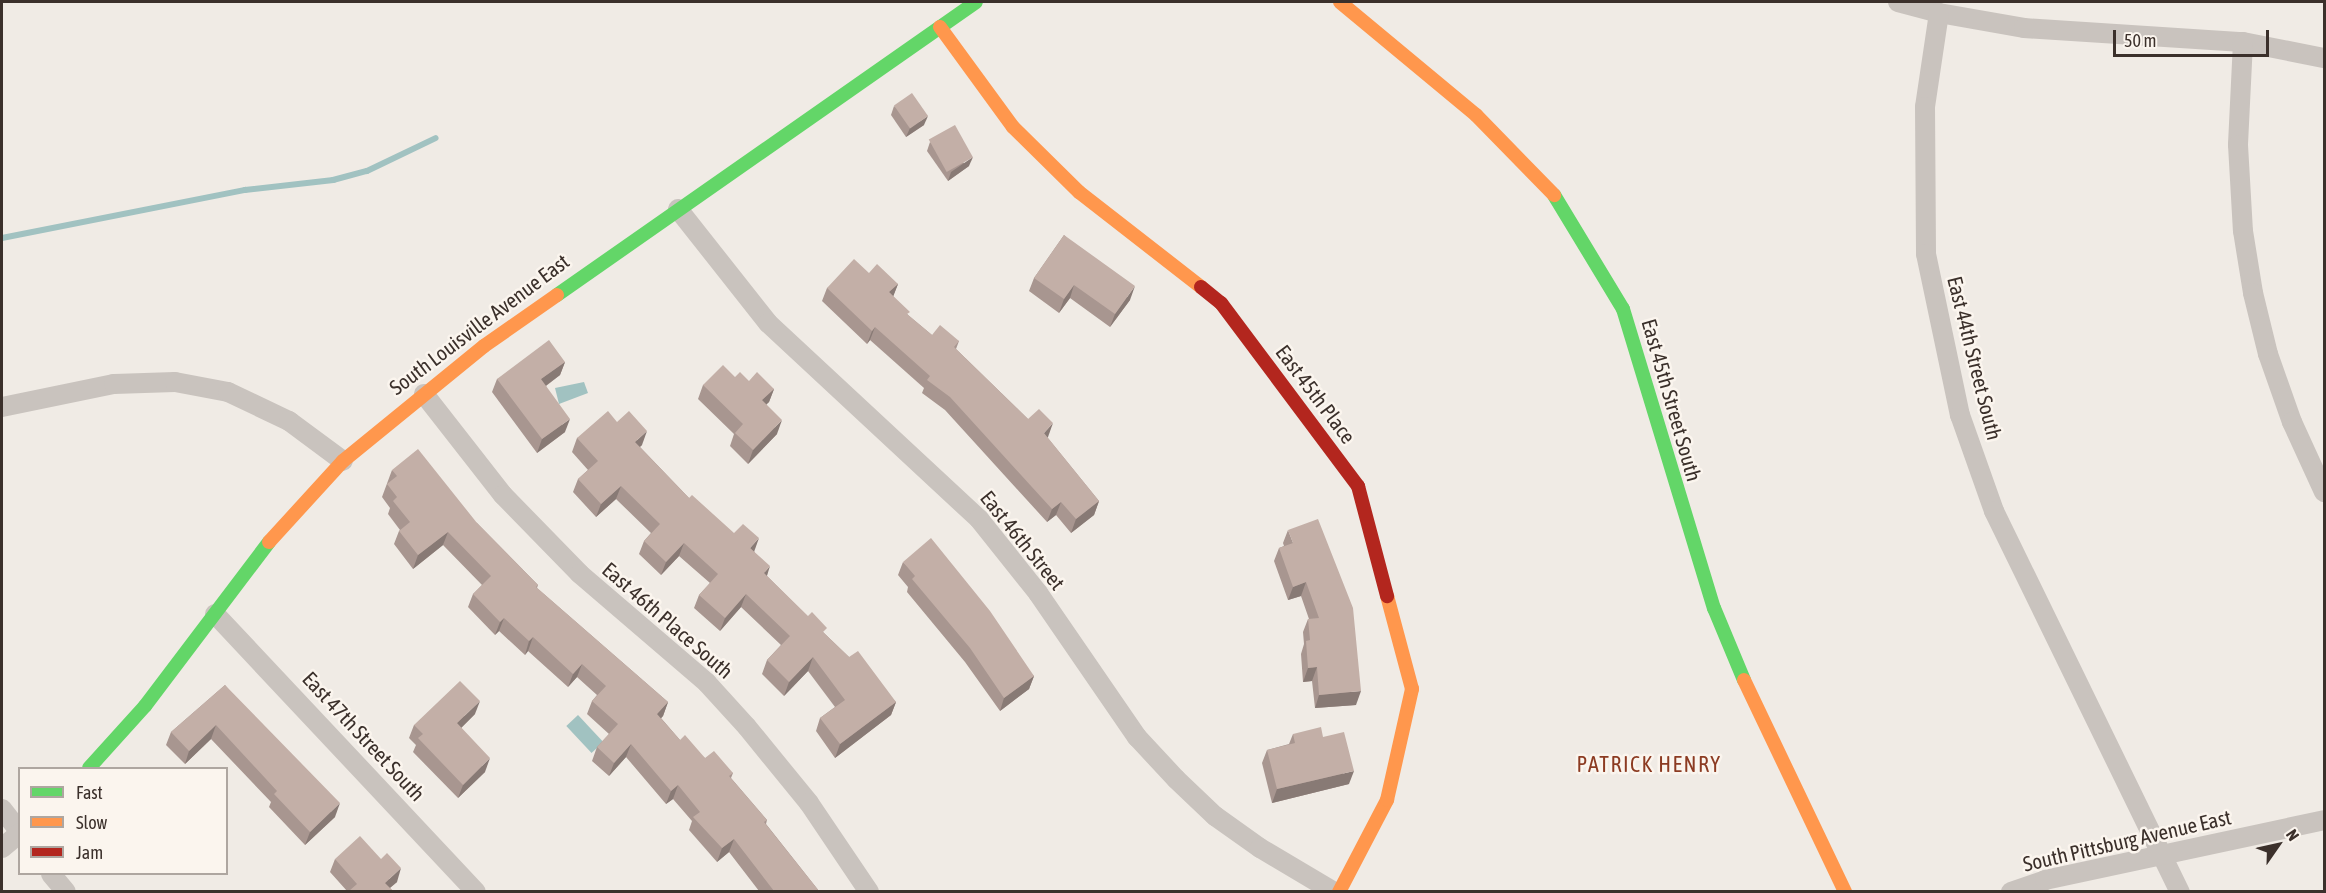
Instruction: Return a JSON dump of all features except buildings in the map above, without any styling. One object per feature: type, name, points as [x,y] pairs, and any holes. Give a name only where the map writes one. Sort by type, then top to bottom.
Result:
[{"type":"street","name":"South Louisville Avenue East","points":[[90,767],[145,706],[272,538],[343,461],[484,346],[678,208],[976,2]]},
{"type":"street","name":"East 45th Street South","points":[[1340,2],[1476,115],[1522,159],[1561,203],[1592,252],[1623,309],[1714,608],[1763,727],[1845,891]]},
{"type":"street","points":[[1898,2],[1939,14],[2024,28],[2243,42],[2325,58]]},
{"type":"street","name":"East 44th Street South","points":[[1939,14],[1925,107],[1926,254],[1959,415],[1994,511],[2164,854],[2180,891]]},
{"type":"street","name":"East 45th Place","points":[[940,27],[1022,135],[1079,192],[1221,303],[1358,486],[1412,689],[1387,800],[1339,891]]},
{"type":"street","points":[[2243,42],[2238,145],[2243,231],[2253,293],[2288,411],[2325,492]]},
{"type":"street","name":"East 46th Street","points":[[678,208],[768,322],[979,519],[1038,593],[1137,737],[1176,779],[1215,816],[1251,842],[1334,891]]},
{"type":"street","points":[[2,407],[114,384],[175,382],[228,392],[279,416],[343,461]]},
{"type":"street","name":"East 46th Place South","points":[[424,394],[503,495],[580,574],[707,683],[747,727],[809,803],[869,891]]},
{"type":"street","name":"East 47th Street South","points":[[215,614],[476,891]]},
{"type":"street","points":[[2,809],[18,830]]},
{"type":"street","name":"South Pittsburg Avenue East","points":[[2011,891],[2045,880],[2325,820]]},
{"type":"street","points":[[2,848],[18,835]]},
{"type":"street","points":[[53,875],[66,891]]},
{"type":"water","points":[[584,382],[588,393],[559,404],[555,388]]},
{"type":"water","points":[[578,715],[603,742],[592,753],[566,726]]},
{"type":"waterway","points":[[2,238],[245,190],[333,180],[367,171],[436,138]]},
{"type":"traffic: fast","points":[[557,295],[976,2]]},
{"type":"traffic: fast","points":[[1554,195],[1623,309],[1714,608],[1744,680]]},
{"type":"traffic: fast","points":[[90,767],[145,706],[269,542]]},
{"type":"traffic: slow","points":[[1340,2],[1476,115],[1554,195]]},
{"type":"traffic: slow","points":[[940,27],[1013,127],[1079,192],[1201,287]]},
{"type":"traffic: slow","points":[[269,542],[343,461],[484,346],[557,295]]},
{"type":"traffic: slow","points":[[1339,892],[1387,800],[1412,689],[1387,596]]},
{"type":"traffic: slow","points":[[1744,680],[1845,892]]},
{"type":"traffic: jam","points":[[1201,287],[1221,303],[1358,486],[1387,596]]},
{"type":"district","name":"PATRICK HENRY","points":[[1649,765]]}]
